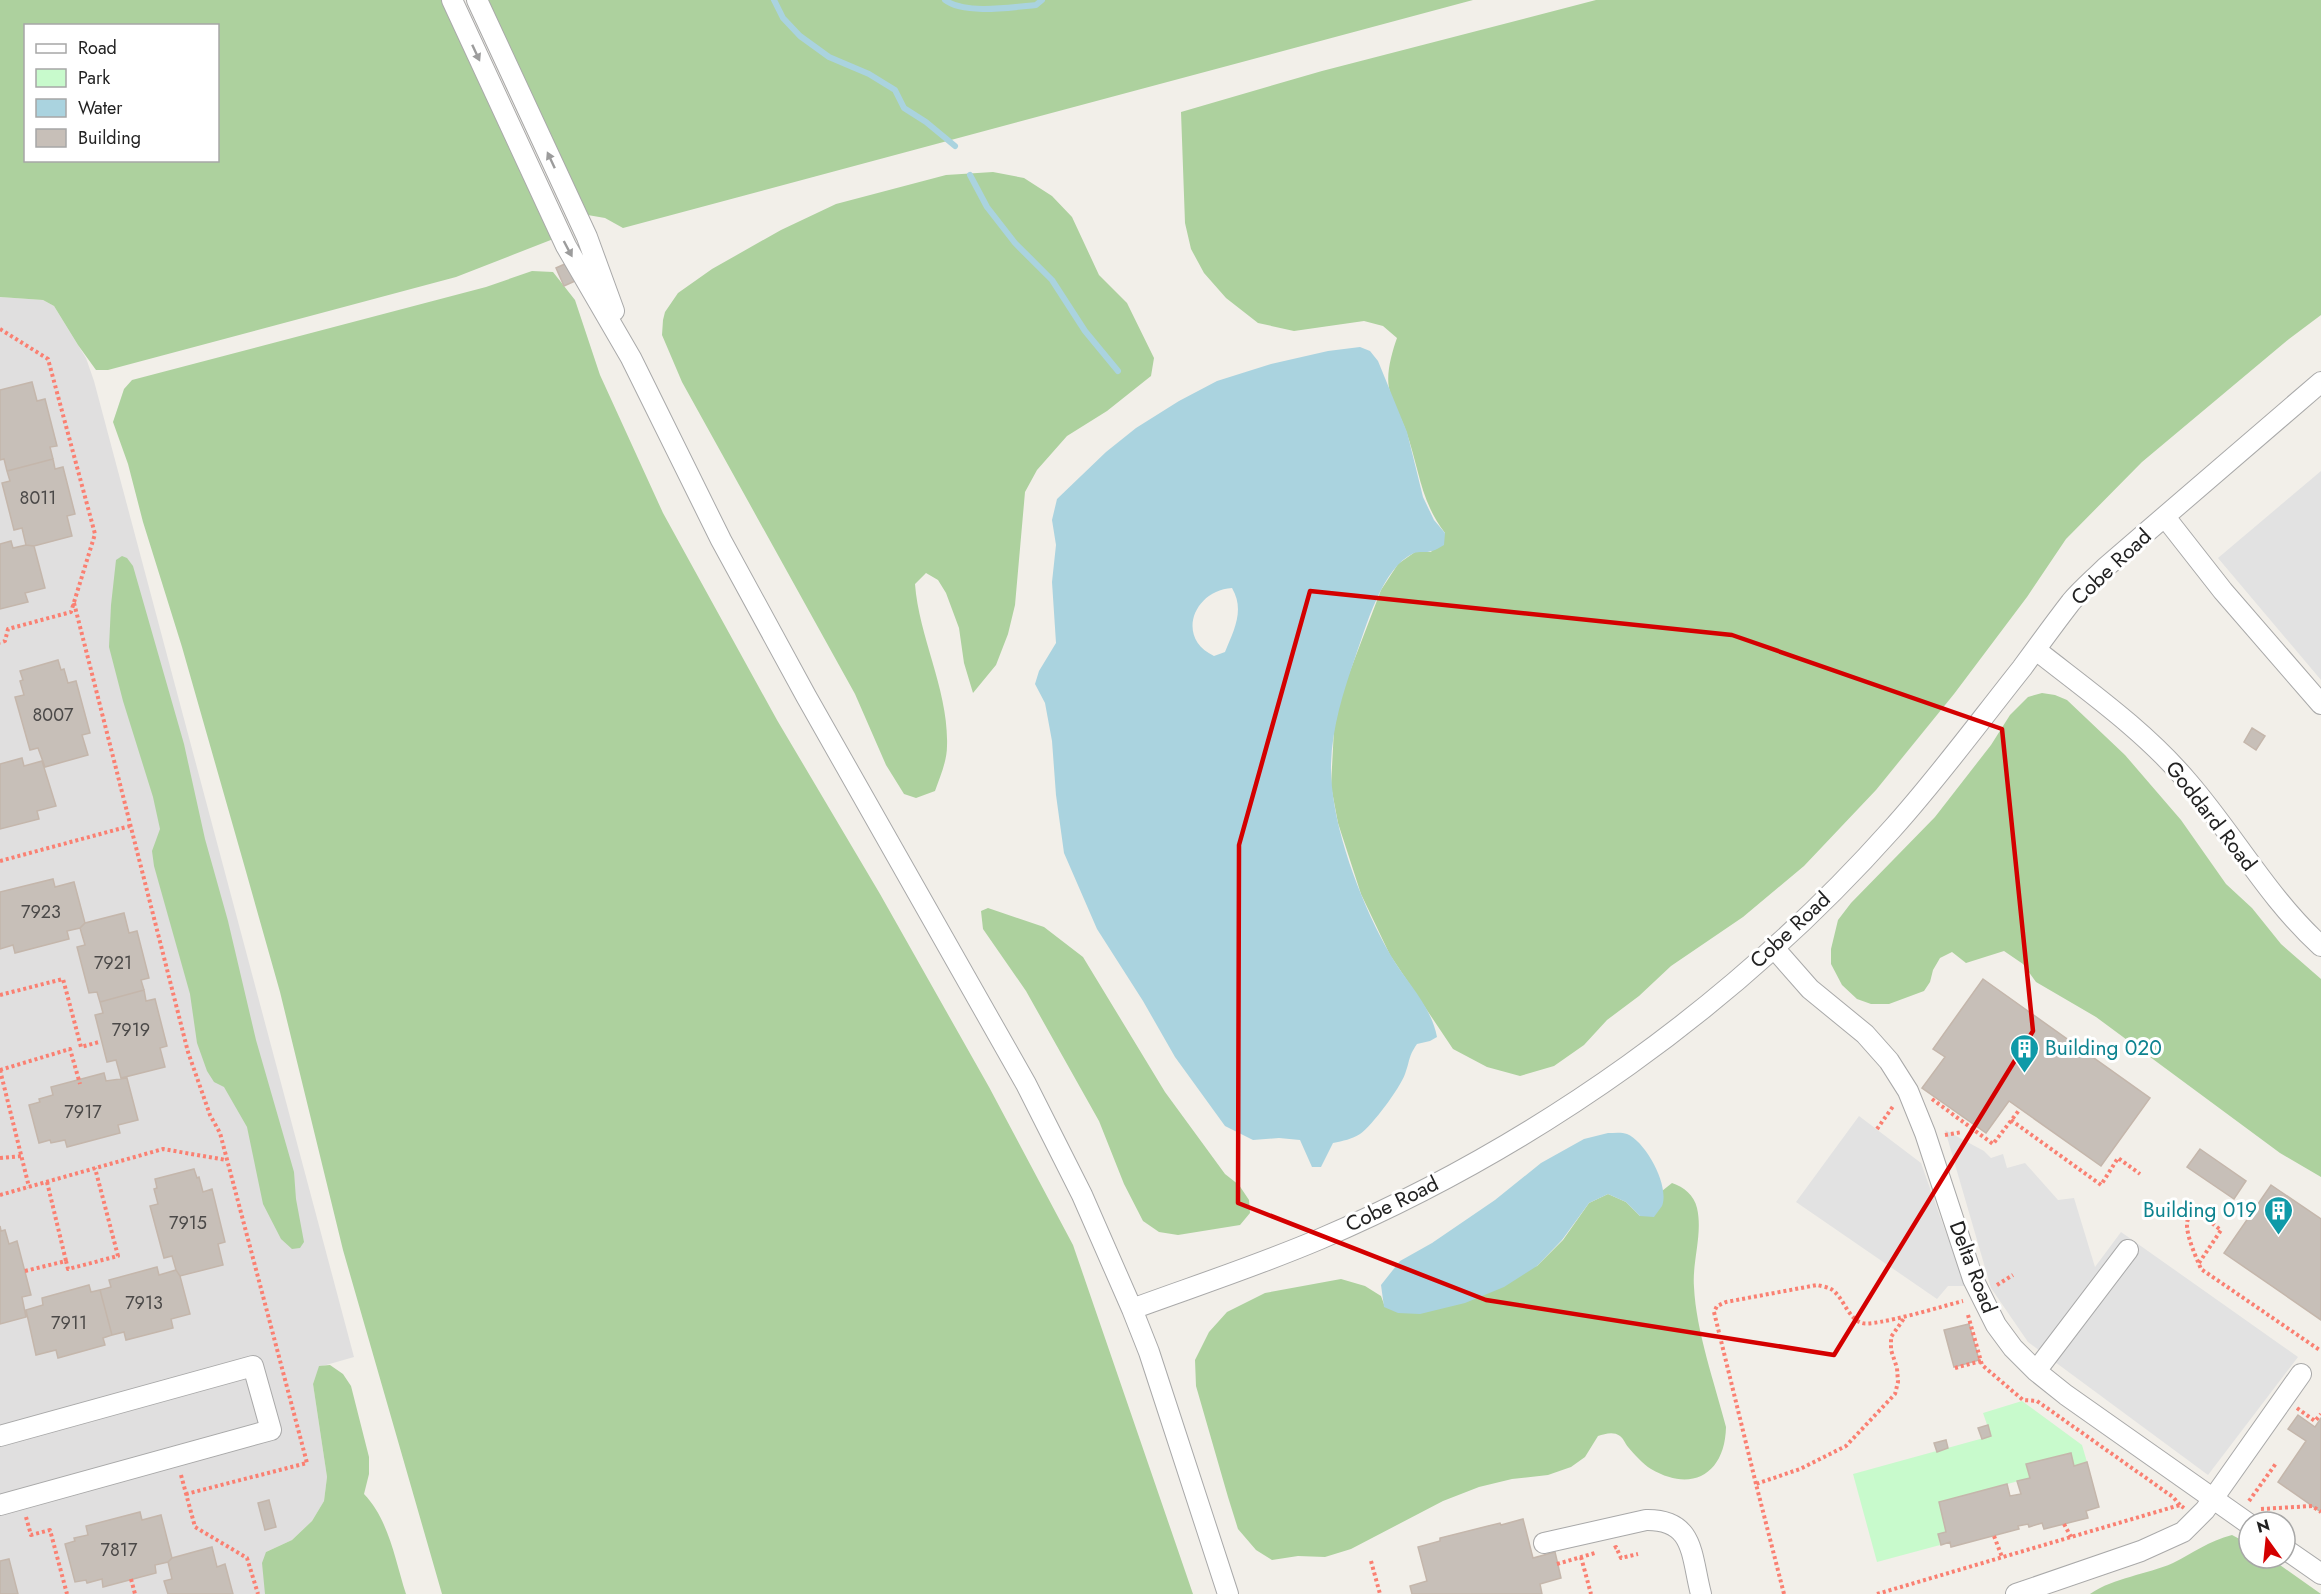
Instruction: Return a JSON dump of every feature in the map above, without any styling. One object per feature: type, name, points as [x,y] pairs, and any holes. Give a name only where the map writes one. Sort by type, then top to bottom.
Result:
[{"type":"street","points":[[452,0],[566,246],[631,358],[738,571],[1026,1084],[1082,1195],[1149,1352],[1228,1594]]},
{"type":"street","points":[[477,0],[587,237],[631,358]]},
{"type":"street","points":[[555,223],[576,213]]},
{"type":"street","name":"Cobe Road","points":[[1132,1309],[1320,1239],[1408,1198],[1480,1160],[1568,1107],[1699,1013],[1774,948],[1892,830],[1949,761],[2073,600],[2321,382]]},
{"type":"street","points":[[2165,517],[2223,591],[2321,704]]},
{"type":"street","name":"Goddard Road","points":[[2036,650],[2158,749],[2189,782],[2257,875],[2321,946]]},
{"type":"street","name":"Delta Road","points":[[1774,948],[1810,989],[1865,1034],[1890,1061],[1908,1092],[1917,1114],[1973,1279],[1996,1325],[2013,1348],[2036,1371],[2214,1499],[2238,1510]]},
{"type":"street","points":[[2036,1371],[2128,1250]]},
{"type":"street","points":[[0,1436],[253,1366],[271,1430],[0,1505]]},
{"type":"street","points":[[2016,1594],[2166,1541],[2183,1532],[2214,1499],[2301,1374]]},
{"type":"street","points":[[1544,1543],[1646,1520],[1668,1522],[1679,1528],[1686,1537],[1701,1594]]},
{"type":"street","points":[[2297,1557],[2321,1574]]},
{"type":"path","points":[[0,329],[48,359],[95,534],[71,612],[8,629],[5,641],[0,643]]},
{"type":"path","points":[[74,603],[188,1052],[210,1115],[220,1133],[307,1463],[186,1494]]},
{"type":"path","points":[[0,861],[130,825]]},
{"type":"path","points":[[0,995],[63,979],[81,1047]]},
{"type":"path","points":[[29,1187],[0,1070],[99,1042]]},
{"type":"path","points":[[70,1049],[80,1084]]},
{"type":"path","points":[[1877,1129],[1899,1098]]},
{"type":"path","points":[[1930,1098],[1993,1144],[2020,1109]]},
{"type":"path","points":[[2010,1120],[2101,1185],[2118,1158],[2140,1174]]},
{"type":"path","points":[[1942,1135],[1962,1132]]},
{"type":"path","points":[[0,1195],[163,1149],[227,1160]]},
{"type":"path","points":[[0,1158],[22,1156]]},
{"type":"path","points":[[47,1182],[68,1269],[118,1256],[95,1168]]},
{"type":"path","points":[[2199,1263],[2222,1230],[2202,1217],[2196,1216],[2190,1217],[2186,1222],[2186,1230],[2201,1269],[2321,1352]]},
{"type":"path","points":[[25,1271],[66,1261]]},
{"type":"path","points":[[1991,1288],[2013,1275]]},
{"type":"path","points":[[1784,1594],[1714,1312],[1717,1306],[1726,1302],[1817,1285],[1832,1289],[1862,1323],[1906,1316],[1964,1300],[1982,1365],[2024,1400],[2037,1401],[2173,1497],[2180,1505]]},
{"type":"path","points":[[1756,1484],[1800,1469],[1846,1446],[1895,1394],[1898,1382],[1897,1368],[1891,1350],[1891,1337],[1906,1316]]},
{"type":"path","points":[[1955,1368],[1981,1361]]},
{"type":"path","points":[[176,1456],[195,1527],[247,1558],[258,1594]]},
{"type":"path","points":[[2248,1502],[2277,1462]]},
{"type":"path","points":[[21,1499],[31,1535],[50,1530],[67,1594]]},
{"type":"path","points":[[2291,1510],[2312,1506],[2321,1512]]},
{"type":"path","points":[[2064,1524],[2070,1537]]},
{"type":"path","points":[[1994,1536],[2002,1557]]},
{"type":"path","points":[[1607,1550],[1616,1547],[1621,1558],[1638,1554]]},
{"type":"path","points":[[1557,1564],[1598,1552]]},
{"type":"path","points":[[1581,1557],[1591,1594]]},
{"type":"path","points":[[1371,1561],[1380,1594]]},
{"type":"path","points":[[131,1579],[135,1594]]},
{"type":"highlighted area","points":[[1310,591],[1732,635],[2002,729],[2033,1031],[1834,1355],[1486,1300],[1238,1203],[1239,845]]},
{"type":"shaded area","points":[[0,297],[43,300],[54,306],[86,358],[94,381],[354,1357],[319,1367],[313,1384],[327,1477],[324,1501],[312,1521],[292,1540],[266,1552],[265,1594],[0,1594]]},
{"type":"shaded area","points":[[2321,471],[2321,680],[2218,558]]},
{"type":"shaded area","points":[[1859,1116],[1921,1163],[1965,1286],[1948,1286],[1937,1299],[1796,1202]]},
{"type":"shaded area","points":[[1945,1130],[1984,1151],[1991,1158],[2003,1154],[2007,1168],[2025,1163],[2058,1200],[2074,1198],[2095,1267],[2121,1232],[2298,1357],[2208,1475],[2028,1342],[1991,1288]]},
{"type":"green space","points":[[0,0],[452,0],[561,236],[456,277],[108,370],[96,370],[54,306],[43,300],[0,297]]},
{"type":"green space","points":[[477,0],[1473,0],[623,228],[605,218],[576,213]]},
{"type":"green space","points":[[1596,0],[2321,0],[2321,315],[2142,462],[2066,539],[2027,597],[1954,694],[1876,790],[1804,866],[1743,917],[1671,966],[1639,996],[1607,1020],[1584,1045],[1554,1066],[1520,1076],[1487,1067],[1453,1049],[1390,955],[1361,894],[1338,823],[1331,786],[1334,729],[1342,692],[1381,590],[1398,564],[1415,552],[1431,552],[1445,533],[1430,509],[1406,431],[1389,388],[1391,356],[1397,338],[1383,326],[1364,321],[1294,331],[1258,323],[1226,298],[1204,273],[1191,249],[1185,223],[1181,112],[1322,71]]},
{"type":"green space","points":[[993,172],[1024,178],[1052,196],[1072,217],[1099,275],[1127,303],[1154,358],[1151,376],[1107,411],[1067,436],[1037,470],[1025,492],[1015,605],[1008,634],[996,665],[973,693],[964,663],[959,628],[946,593],[938,580],[926,573],[915,584],[922,624],[943,705],[947,746],[945,763],[935,791],[916,798],[904,794],[886,765],[855,694],[682,382],[662,335],[663,320],[665,312],[678,293],[712,269],[781,230],[836,204],[946,175]]},
{"type":"green space","points":[[532,271],[553,272],[575,300],[600,375],[663,513],[777,720],[880,894],[989,1087],[1073,1245],[1193,1594],[442,1594],[343,1250],[280,992],[182,647],[143,522],[128,464],[113,422],[124,389],[132,380],[486,287]]},
{"type":"green space","points":[[122,556],[127,558],[133,566],[184,744],[205,839],[228,921],[256,1040],[294,1172],[296,1199],[304,1242],[300,1248],[292,1249],[281,1239],[263,1204],[247,1127],[224,1087],[214,1082],[207,1071],[197,1043],[190,994],[154,866],[152,851],[160,829],[153,797],[109,647],[116,560]]},
{"type":"green space","points":[[2042,693],[2067,700],[2125,755],[2181,820],[2226,884],[2252,908],[2281,944],[2321,979],[2321,1177],[2280,1153],[2096,1017],[2036,982],[2023,964],[2004,951],[1966,963],[1952,952],[1940,958],[1924,991],[1889,1004],[1871,1004],[1857,999],[1842,985],[1831,964],[1831,949],[1838,920],[1851,903],[1935,817],[1991,745],[2010,715],[2028,697]]},
{"type":"green space","points":[[988,908],[1044,927],[1083,957],[1165,1092],[1225,1174],[1239,1185],[1249,1200],[1250,1213],[1240,1225],[1178,1235],[1159,1232],[1143,1221],[1124,1184],[1099,1121],[1026,991],[983,929],[981,911]]},
{"type":"green space","points":[[1672,1183],[1688,1192],[1697,1208],[1699,1228],[1694,1277],[1695,1304],[1726,1427],[1720,1457],[1704,1475],[1692,1479],[1666,1476],[1645,1464],[1630,1450],[1620,1436],[1609,1433],[1598,1436],[1585,1457],[1571,1467],[1548,1475],[1512,1479],[1479,1487],[1443,1501],[1351,1549],[1325,1557],[1298,1556],[1272,1560],[1256,1550],[1238,1529],[1196,1386],[1195,1360],[1209,1332],[1227,1312],[1265,1293],[1341,1279],[1365,1286],[1381,1296],[1385,1307],[1537,1266],[1563,1240],[1589,1203],[1608,1194],[1626,1202],[1640,1216],[1662,1205],[1662,1191]]},
{"type":"green space","points":[[330,1365],[343,1374],[351,1386],[369,1457],[369,1474],[364,1494],[380,1516],[406,1594],[265,1594],[262,1563],[266,1552],[292,1540],[312,1521],[324,1501],[327,1477],[313,1384],[319,1366]]},
{"type":"green space","points":[[2022,1401],[2082,1445],[2087,1462],[2074,1466],[2070,1453],[2027,1464],[2030,1478],[1939,1502],[1946,1532],[1938,1534],[1940,1545],[1877,1562],[1853,1474],[1991,1436],[1983,1413]]},
{"type":"green space","points":[[2232,1535],[2237,1538],[2237,1570],[2287,1570],[2321,1594],[2090,1594],[2120,1580],[2173,1563]]},
{"type":"water","points":[[1360,347],[1370,351],[1378,361],[1407,432],[1423,497],[1434,520],[1445,533],[1444,545],[1432,551],[1414,553],[1403,560],[1384,584],[1364,630],[1340,705],[1333,738],[1331,771],[1335,808],[1353,873],[1380,936],[1429,1014],[1437,1037],[1417,1044],[1398,1088],[1365,1130],[1354,1137],[1333,1143],[1321,1167],[1312,1167],[1300,1140],[1279,1138],[1253,1140],[1225,1126],[1175,1057],[1143,1001],[1097,929],[1064,853],[1052,741],[1045,703],[1035,684],[1039,671],[1056,643],[1052,582],[1056,545],[1052,520],[1057,499],[1106,452],[1136,428],[1179,401],[1217,381],[1271,364],[1328,351]],"holes":[[[1232,588],[1236,596],[1238,612],[1232,636],[1225,652],[1214,656],[1202,648],[1195,638],[1194,616],[1199,606],[1219,591]]]},
{"type":"water","points":[[1608,1133],[1625,1133],[1642,1146],[1649,1155],[1663,1187],[1664,1197],[1662,1206],[1654,1217],[1640,1216],[1626,1202],[1608,1194],[1589,1203],[1562,1240],[1537,1266],[1504,1287],[1465,1303],[1420,1314],[1398,1313],[1384,1307],[1381,1285],[1400,1261],[1432,1243],[1495,1200],[1541,1163],[1584,1139]]},
{"type":"building","points":[[587,254],[595,272],[564,286],[556,268]]},
{"type":"building","points":[[32,382],[37,401],[45,399],[57,446],[50,447],[53,459],[7,471],[4,459],[0,460],[0,390]]},
{"type":"building","points":[[53,459],[55,469],[63,467],[75,514],[67,516],[72,536],[34,546],[26,545],[22,528],[14,530],[2,483],[10,481],[7,471]]},
{"type":"building","points":[[11,541],[13,548],[34,546],[45,588],[25,593],[28,602],[0,609],[0,544]]},
{"type":"building","points":[[58,660],[61,670],[64,669],[68,683],[76,681],[90,733],[82,735],[88,755],[45,767],[38,748],[30,750],[15,697],[24,695],[20,671]]},
{"type":"building","points":[[2252,728],[2265,736],[2256,750],[2244,742]]},
{"type":"building","points":[[22,758],[24,766],[42,761],[56,806],[37,811],[39,819],[0,829],[0,764]]},
{"type":"building","points":[[53,879],[55,887],[74,882],[85,923],[80,928],[67,931],[69,939],[15,953],[13,945],[0,949],[0,892]]},
{"type":"building","points":[[124,913],[129,933],[137,931],[149,978],[141,980],[144,990],[100,1002],[97,992],[89,993],[77,947],[85,945],[80,928],[85,923]]},
{"type":"building","name":"Building 020","points":[[1983,979],[2150,1098],[2101,1166],[2009,1101],[1986,1133],[1922,1088],[1945,1057],[1933,1049]]},
{"type":"building","points":[[144,990],[146,1001],[155,999],[167,1046],[160,1048],[165,1067],[121,1078],[116,1060],[107,1062],[95,1015],[103,1013],[100,1002]]},
{"type":"building","points":[[104,1073],[106,1081],[127,1078],[138,1120],[118,1125],[120,1133],[67,1147],[65,1140],[39,1143],[29,1105],[53,1095],[51,1087]]},
{"type":"building","points":[[2200,1149],[2246,1181],[2234,1199],[2187,1167]]},
{"type":"building","points":[[194,1169],[203,1192],[212,1189],[225,1242],[218,1244],[223,1265],[180,1276],[172,1256],[164,1258],[150,1206],[158,1204],[154,1189],[157,1188],[155,1179]]},
{"type":"building","name":"Building 019","points":[[2271,1185],[2321,1219],[2321,1320],[2224,1253]]},
{"type":"building","points":[[0,1226],[1,1231],[5,1230],[9,1244],[17,1241],[31,1295],[22,1297],[26,1317],[0,1324]]},
{"type":"building","points":[[157,1267],[159,1275],[176,1270],[180,1276],[190,1314],[171,1319],[173,1328],[126,1340],[124,1332],[112,1335],[100,1290],[111,1287],[109,1280]]},
{"type":"building","points":[[89,1285],[91,1292],[100,1290],[112,1335],[103,1338],[105,1345],[58,1358],[56,1350],[36,1355],[26,1310],[43,1305],[42,1298]]},
{"type":"building","points":[[1969,1324],[1979,1360],[1954,1367],[1944,1330]]},
{"type":"building","points":[[2298,1415],[2315,1427],[2321,1418],[2321,1512],[2278,1482],[2306,1441],[2288,1429]]},
{"type":"building","points":[[1988,1425],[1991,1436],[1982,1439],[1978,1428]]},
{"type":"building","points":[[1946,1440],[1948,1448],[1937,1452],[1934,1443]]},
{"type":"building","points":[[2071,1453],[2074,1466],[2087,1462],[2099,1507],[2086,1511],[2088,1518],[2044,1529],[2042,1523],[2029,1527],[2028,1524],[2018,1526],[2019,1529],[1951,1547],[1950,1542],[1941,1545],[1938,1534],[1946,1532],[1939,1502],[2007,1484],[2010,1496],[2021,1494],[2017,1481],[2030,1478],[2026,1464]]},
{"type":"building","points":[[269,1500],[276,1527],[265,1530],[258,1503]]},
{"type":"building","points":[[140,1512],[142,1520],[161,1515],[172,1558],[168,1562],[155,1565],[156,1573],[103,1587],[102,1579],[87,1583],[86,1580],[75,1582],[65,1544],[75,1541],[74,1538],[88,1535],[86,1526]]},
{"type":"building","points":[[1523,1519],[1533,1558],[1555,1552],[1561,1578],[1540,1584],[1542,1594],[1412,1594],[1410,1586],[1427,1581],[1418,1547],[1440,1541],[1440,1538]]},
{"type":"building","points":[[212,1547],[217,1567],[225,1564],[233,1594],[168,1594],[164,1581],[172,1579],[168,1562],[172,1558]]},
{"type":"building","points":[[9,1559],[18,1594],[0,1594],[0,1561]]},
{"type":"waterway","points":[[774,0],[783,18],[800,36],[829,57],[869,74],[895,90],[904,108],[926,122],[955,146]]},
{"type":"waterway","points":[[945,0],[953,5],[976,9],[1036,5],[1042,0]]},
{"type":"waterway","points":[[970,175],[987,207],[1015,243],[1052,280],[1085,331],[1118,371]]},
{"type":"place","name":"Building 020","points":[[2024,1074]]},
{"type":"place","name":"Building 019","points":[[2278,1236]]}]
